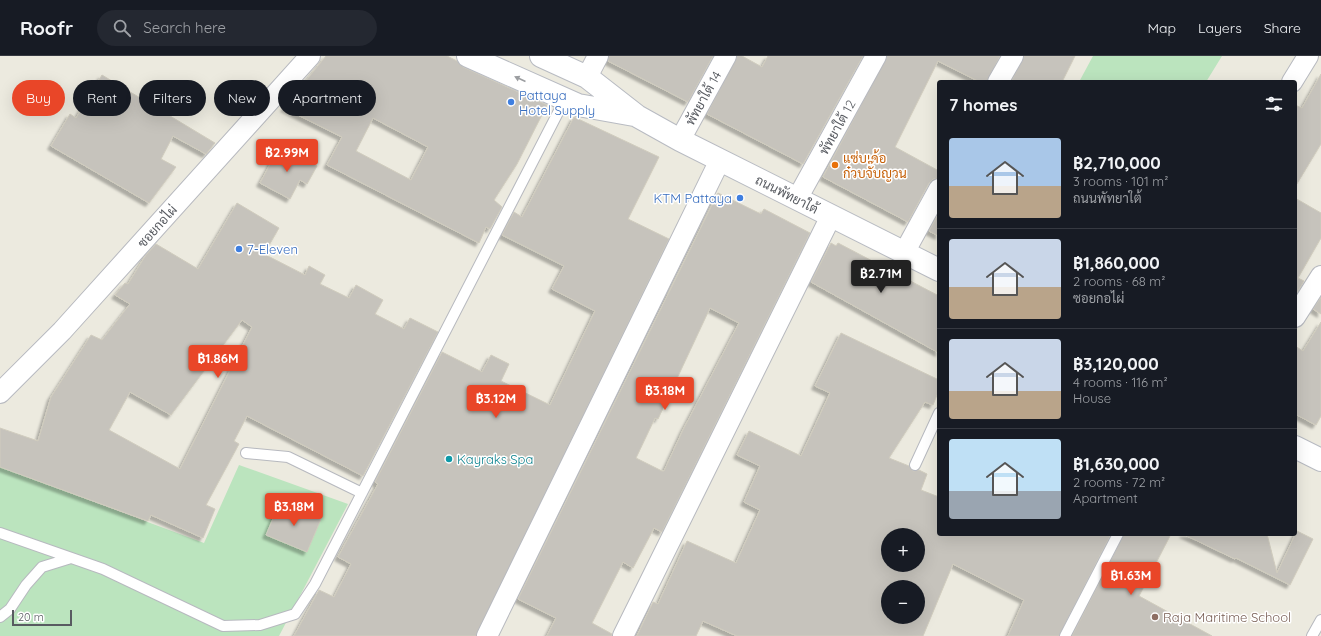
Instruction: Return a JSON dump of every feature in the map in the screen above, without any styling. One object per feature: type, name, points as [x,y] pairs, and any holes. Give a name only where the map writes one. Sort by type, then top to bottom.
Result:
[{"type":"main road","name":"ถนนพัทยาใต้","points":[[468,56],[578,105],[637,116]]},
{"type":"main road","name":"ถนนพัทยาใต้","points":[[541,56],[587,77],[637,116],[680,140],[937,269]]},
{"type":"main road","points":[[1297,448],[1321,460]]},
{"type":"street","name":"ซอยกอไผ่","points":[[0,393],[62,331],[310,56]]},
{"type":"street","points":[[587,77],[598,56]]},
{"type":"street","name":"พัทยาใต้ 14","points":[[680,140],[726,56]]},
{"type":"street","name":"พัทยาใต้ 12","points":[[797,199],[876,56]]},
{"type":"street","points":[[999,80],[1013,56]]},
{"type":"street","points":[[1293,80],[1308,56]]},
{"type":"street","points":[[487,636],[720,160]]},
{"type":"street","points":[[904,252],[937,193]]},
{"type":"street","points":[[622,636],[831,216]]},
{"type":"street","points":[[1297,314],[1321,276]]},
{"type":"lane","points":[[0,533],[103,569],[223,626],[260,626],[295,614],[315,584],[565,100]]},
{"type":"lane","points":[[915,465],[937,417]]},
{"type":"lane","points":[[246,453],[288,456],[362,493]]},
{"type":"lane","points":[[1066,636],[1117,536]]},
{"type":"lane","points":[[0,617],[10,609],[26,585],[42,567],[71,558]]},
{"type":"lane","points":[[1312,636],[1321,620]]},
{"type":"green space","points":[[1093,56],[1222,56],[1207,80],[1080,80]]},
{"type":"green space","points":[[239,465],[348,504],[279,636],[0,636],[0,467],[204,543]]},
{"type":"building","points":[[326,56],[447,56],[457,61],[463,67],[547,105],[517,164],[494,200],[502,207],[490,229],[486,227],[479,243],[327,165],[342,137],[300,116],[376,116],[376,80],[307,80]],"holes":[[[373,118],[428,147],[411,180],[356,151]]]},
{"type":"building","points":[[609,56],[713,56],[688,102],[608,61]]},
{"type":"building","points":[[737,56],[742,56],[762,67],[768,56],[863,56],[803,164],[707,114]]},
{"type":"building","points":[[887,56],[1000,56],[988,80],[976,80],[938,61],[895,147],[937,170],[937,178],[933,179],[929,183],[908,222],[823,177]]},
{"type":"building","points":[[1024,56],[1075,56],[1063,80],[1012,80]]},
{"type":"building","points":[[1321,74],[1321,144],[1297,184],[1297,106],[1302,108]]},
{"type":"building","points":[[102,75],[110,80],[99,80]]},
{"type":"building","points":[[131,92],[139,97],[139,116],[170,116],[215,143],[206,154],[173,136],[161,159],[176,167],[149,203],[51,146],[70,114],[76,118],[77,116],[131,116]]},
{"type":"building","points":[[574,117],[659,157],[628,219],[669,239],[476,636],[294,636],[319,590],[334,597],[351,564],[338,557],[378,484],[375,482],[442,352],[482,372],[491,355],[509,364],[501,381],[550,405],[595,311],[552,289],[564,266],[502,235],[514,212],[522,217]]},
{"type":"building","points":[[280,146],[317,166],[307,184],[300,180],[290,199],[260,183]]},
{"type":"building","points":[[718,193],[761,214],[764,209],[810,233],[662,532],[654,528],[633,568],[623,562],[592,623],[612,634],[612,636],[547,636],[556,618],[518,599]],"holes":[[[710,308],[739,323],[683,430],[664,471],[636,458],[655,418],[658,419]]]},
{"type":"building","points":[[1297,199],[1321,213],[1321,238],[1298,278],[1304,281],[1297,293]]},
{"type":"building","points":[[237,203],[279,228],[264,254],[305,275],[309,266],[325,275],[320,284],[349,298],[356,285],[383,300],[375,314],[404,329],[410,318],[438,332],[363,476],[247,416],[234,441],[239,444],[206,505],[215,509],[203,538],[151,515],[148,521],[0,467],[0,428],[38,441],[51,397],[91,335],[102,340],[130,304],[115,295],[125,283],[128,284],[146,255],[156,244],[198,269]],"holes":[[[242,320],[252,327],[180,469],[109,430],[130,392],[171,415]]]},
{"type":"building","points":[[937,217],[937,235],[929,231]]},
{"type":"building","points":[[831,243],[836,246],[838,243],[937,295],[937,352],[811,282]]},
{"type":"building","points":[[1321,297],[1321,314],[1313,309]]},
{"type":"building","points":[[1321,322],[1321,416],[1316,425],[1297,415],[1297,347],[1303,351]]},
{"type":"building","points":[[841,333],[937,379],[937,395],[933,405],[925,402],[889,458],[909,466],[913,471],[919,470],[927,474],[921,490],[937,496],[937,536],[1110,536],[1059,636],[1008,636],[1024,600],[953,564],[923,636],[737,636],[703,621],[696,636],[637,636],[653,602],[658,604],[687,541],[736,563],[760,510],[744,502],[760,466],[737,455],[749,431],[801,456],[830,393],[815,386]]},
{"type":"building","points":[[280,502],[321,519],[307,552],[266,535]]},
{"type":"building","points":[[1297,531],[1313,539],[1290,585],[1187,536],[1268,536],[1277,573],[1295,536],[1297,536]]},
{"type":"building","points":[[1123,536],[1170,536],[1139,596],[1212,636],[1072,636]]},
{"type":"place","name":"Pattaya Hotel Supply","points":[[511,102]]},
{"type":"place","name":"แซ่บเด้อ ก๋วบจั๊บญวน","points":[[835,165]]},
{"type":"place","name":"KTM Pattaya","points":[[740,198]]},
{"type":"place","name":"7-Eleven","points":[[239,249]]},
{"type":"place","name":"Kayraks Spa","points":[[449,459]]},
{"type":"place","name":"Raja Maritime School","points":[[1155,617]]}]
